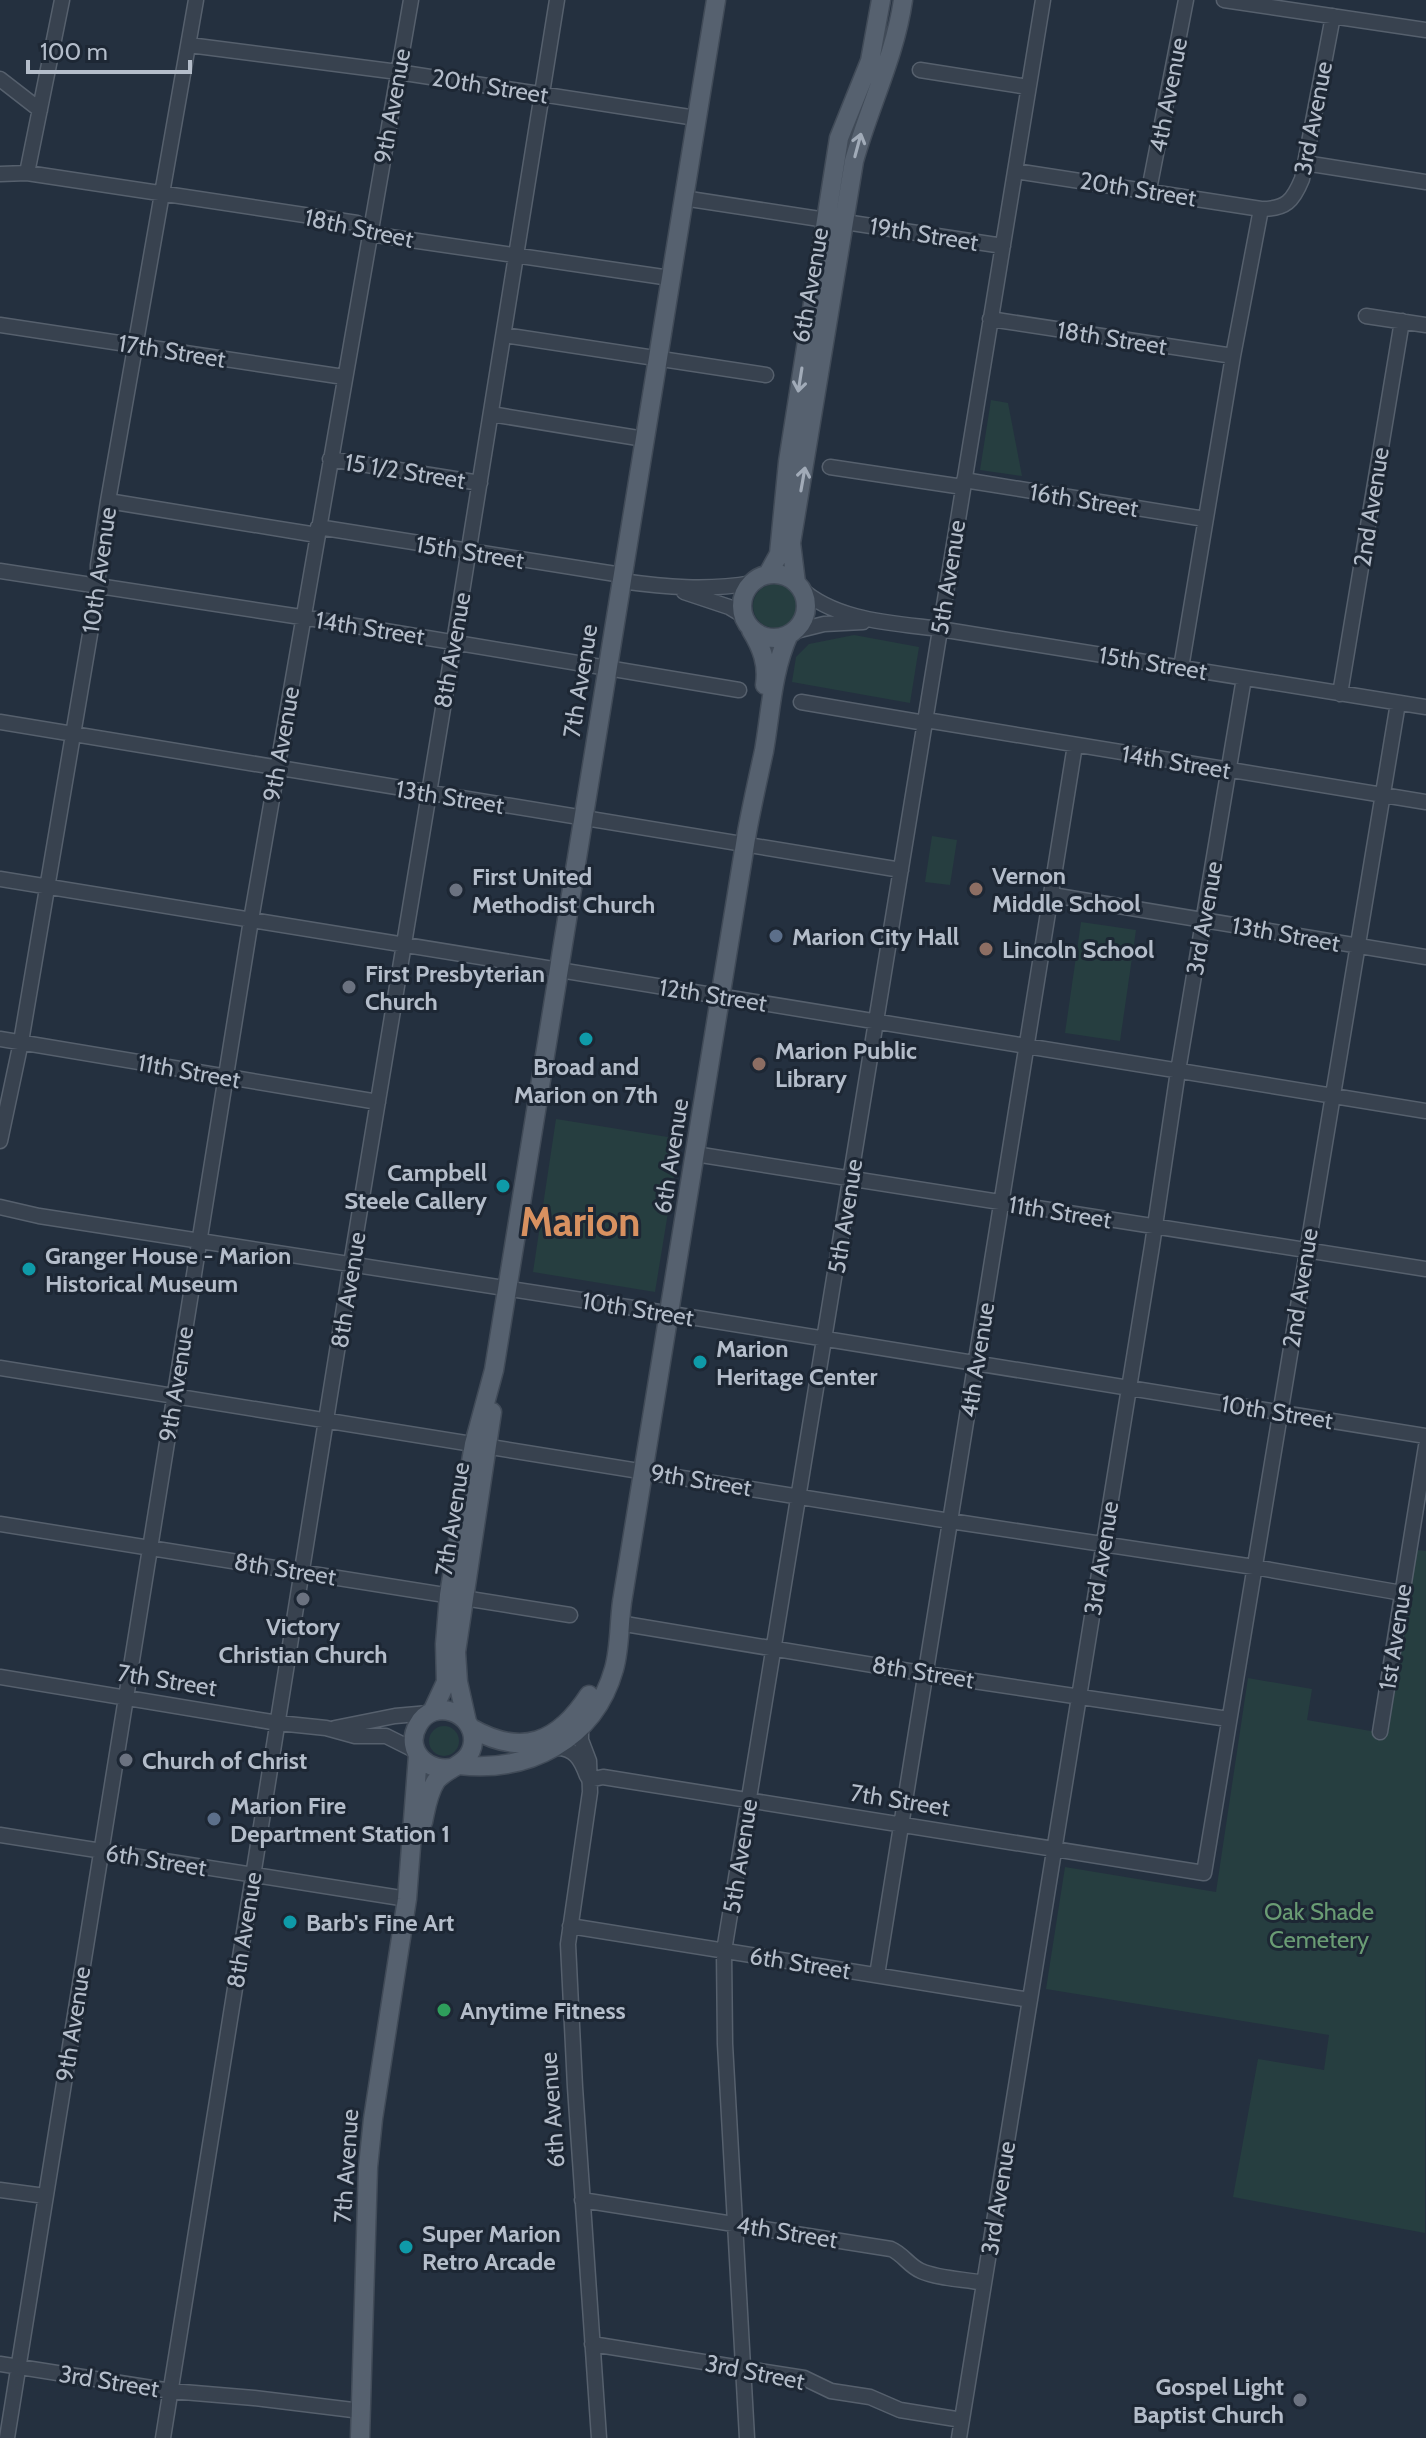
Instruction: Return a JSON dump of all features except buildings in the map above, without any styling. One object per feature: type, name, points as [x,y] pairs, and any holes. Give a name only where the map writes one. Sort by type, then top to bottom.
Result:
[{"type":"main road","name":"7th Avenue","points":[[431,1713],[446,1682],[445,1644],[456,1596],[508,1288],[716,0]]},
{"type":"main road","name":"6th Avenue","points":[[798,585],[791,543],[836,221],[839,138],[870,61],[881,0]]},
{"type":"main road","name":"6th Avenue","points":[[760,579],[779,554],[788,462],[836,221],[863,127],[887,64],[903,0]]},
{"type":"main road","points":[[780,574],[798,585],[806,608],[803,619],[791,633],[782,637],[766,637],[752,629],[746,620],[744,595],[760,579],[780,574]]},
{"type":"main road","name":"6th Avenue","points":[[746,620],[761,647],[767,671],[754,791]]},
{"type":"main road","name":"6th Avenue","points":[[581,1726],[599,1701],[614,1668],[754,791],[764,751],[777,667],[791,633]]},
{"type":"main road","name":"7th Avenue","points":[[456,1596],[456,1666],[469,1725]]},
{"type":"main road","name":"6th Avenue","points":[[469,1725],[494,1739],[521,1744],[542,1741],[561,1728],[587,1698],[599,1678],[619,1623]]},
{"type":"main road","points":[[420,1815],[461,1766],[472,1746],[469,1725],[454,1712],[443,1710],[431,1713],[421,1720],[415,1732],[417,1753],[424,1762],[435,1768],[461,1766],[490,1767],[520,1762],[555,1748],[581,1726]]},
{"type":"main road","name":"7th Avenue","points":[[360,2438],[366,2198],[371,2136],[420,1815],[417,1753]]},
{"type":"street","points":[[27,173],[62,0]]},
{"type":"street","name":"10th Avenue","points":[[0,1141],[21,1042],[74,734],[98,587],[98,565],[108,501],[196,0]]},
{"type":"street","name":"9th Avenue","points":[[7,2438],[251,920],[411,0]]},
{"type":"street","name":"8th Avenue","points":[[163,2438],[557,0]]},
{"type":"street","name":"5th Avenue","points":[[747,2438],[725,2044],[724,1951],[1043,0]]},
{"type":"street","name":"4th Avenue","points":[[1149,190],[1186,0]]},
{"type":"street","points":[[1224,0],[1328,11],[1426,30]]},
{"type":"street","name":"3rd Avenue","points":[[1261,209],[1275,209],[1287,204],[1296,193],[1305,163],[1328,11]]},
{"type":"street","name":"20th Street","points":[[189,45],[398,72],[696,118]]},
{"type":"street","points":[[920,70],[1028,87]]},
{"type":"street","points":[[0,79],[40,110]]},
{"type":"street","points":[[1305,163],[1426,182]]},
{"type":"street","name":"20th Street","points":[[1015,171],[1261,209]]},
{"type":"street","name":"18th Street","points":[[0,174],[27,173],[357,223],[370,234],[670,278]]},
{"type":"street","name":"19th Street","points":[[683,198],[1003,246]]},
{"type":"street","points":[[1181,668],[1261,209]]},
{"type":"street","points":[[1366,316],[1426,325]]},
{"type":"street","name":"18th Street","points":[[990,319],[1233,356]]},
{"type":"street","name":"2nd Avenue","points":[[1340,694],[1402,321]]},
{"type":"street","name":"17th Street","points":[[0,325],[344,377]]},
{"type":"street","points":[[504,335],[766,375]]},
{"type":"street","points":[[491,414],[644,439]]},
{"type":"street","name":"15 1/2 Street","points":[[330,459],[480,483]]},
{"type":"street","name":"16th Street","points":[[830,467],[1205,519]]},
{"type":"street","name":"15th Street","points":[[108,501],[469,552],[621,578],[668,588],[729,607],[746,620]]},
{"type":"street","name":"14th Street","points":[[0,571],[739,690]]},
{"type":"street","name":"15th Street","points":[[668,588],[715,589],[760,579]]},
{"type":"street","name":"15th Street","points":[[798,585],[826,607],[880,621],[1426,707]]},
{"type":"street","name":"15th Street","points":[[791,633],[824,624],[880,621]]},
{"type":"street","name":"3rd Avenue","points":[[959,2438],[1244,678]]},
{"type":"street","name":"14th Street","points":[[801,702],[1426,802]]},
{"type":"street","name":"2nd Avenue","points":[[1204,1873],[1398,703]]},
{"type":"street","name":"13th Street","points":[[0,722],[901,870]]},
{"type":"street","name":"4th Avenue","points":[[877,1975],[1075,745]]},
{"type":"street","name":"12th Street","points":[[0,879],[1426,1111]]},
{"type":"street","name":"13th Street","points":[[1052,895],[1426,957]]},
{"type":"street","name":"11th Street","points":[[0,1039],[378,1102]]},
{"type":"street","name":"11th Street","points":[[695,1154],[1426,1269]]},
{"type":"street","name":"10th Street","points":[[0,1207],[39,1216],[1426,1436]]},
{"type":"street","name":"10th Street","points":[[0,1216],[39,1216]]},
{"type":"street","name":"9th Street","points":[[0,1368],[1402,1593]]},
{"type":"street","name":"1st Avenue","points":[[1380,1732],[1426,1446]]},
{"type":"street","name":"8th Street","points":[[0,1524],[570,1615]]},
{"type":"street","name":"8th Street","points":[[619,1623],[927,1674],[1228,1719]]},
{"type":"street","name":"7th Street","points":[[0,1677],[278,1723],[326,1728],[355,1736],[386,1736],[417,1753]]},
{"type":"street","name":"7th Street","points":[[326,1728],[431,1713]]},
{"type":"street","name":"6th Avenue","points":[[581,1726],[581,1740],[589,1761],[589,1812],[568,1944],[571,2032],[599,2438]]},
{"type":"street","points":[[555,1748],[572,1750],[589,1780]]},
{"type":"street","name":"7th Street","points":[[589,1780],[603,1777],[749,1799],[1204,1873]]},
{"type":"street","name":"6th Street","points":[[0,1835],[407,1899]]},
{"type":"street","name":"6th Street","points":[[570,1926],[1030,2000]]},
{"type":"street","points":[[0,2190],[45,2196]]},
{"type":"street","name":"4th Street","points":[[582,2200],[891,2249],[924,2273],[984,2283]]},
{"type":"street","name":"3rd Street","points":[[592,2344],[804,2378],[831,2391],[870,2397],[900,2410],[962,2420]]},
{"type":"street","name":"3rd Street","points":[[0,2364],[171,2391],[361,2411]]},
{"type":"green space","points":[[991,400],[1008,403],[1022,476],[980,470]]},
{"type":"green space","points":[[775,584],[791,590],[797,606],[791,622],[775,628],[759,622],[753,606],[759,590]]},
{"type":"green space","points":[[854,635],[919,647],[910,703],[792,682],[796,657],[809,644]]},
{"type":"green space","points":[[932,836],[957,840],[950,885],[925,882]]},
{"type":"green space","points":[[1081,922],[1136,930],[1120,1041],[1065,1033]]},
{"type":"green space","points":[[556,1119],[680,1139],[655,1292],[533,1272]]},
{"type":"green space","name":"Oak Shade Cemetery","points":[[1417,1550],[1426,1551],[1425,2233],[1233,2197],[1258,2059],[1324,2070],[1329,2035],[1046,1989],[1065,1867],[1216,1892],[1248,1678],[1312,1689],[1307,1720],[1388,1734]]},
{"type":"green space","points":[[444,1726],[455,1730],[459,1741],[455,1752],[444,1756],[433,1752],[429,1741],[433,1730]]},
{"type":"place","name":"Vernon Middle School","points":[[976,889]]},
{"type":"place","name":"First United Methodist Church","points":[[456,890]]},
{"type":"place","name":"Marion City Hall","points":[[776,936]]},
{"type":"place","name":"Lincoln School","points":[[986,949]]},
{"type":"place","name":"First Presbyterian Church","points":[[349,987]]},
{"type":"place","name":"Broad and Marion on 7th","points":[[586,1039]]},
{"type":"place","name":"Marion Public Library","points":[[759,1064]]},
{"type":"place","name":"Campbell Steele Callery","points":[[503,1186]]},
{"type":"place","name":"Granger House - Marion Historical Museum","points":[[29,1269]]},
{"type":"place","name":"Marion Heritage Center","points":[[700,1362]]},
{"type":"place","name":"Victory Christian Church","points":[[303,1599]]},
{"type":"place","name":"Church of Christ","points":[[126,1760]]},
{"type":"place","name":"Marion Fire Department Station 1","points":[[214,1819]]},
{"type":"place","name":"Barb's Fine Art","points":[[290,1922]]},
{"type":"place","name":"Anytime Fitness","points":[[444,2010]]},
{"type":"place","name":"Super Marion Retro Arcade","points":[[406,2247]]},
{"type":"place","name":"Gospel Light Baptist Church","points":[[1300,2400]]},
{"type":"district","name":"Marion","points":[[580,1221]]}]
